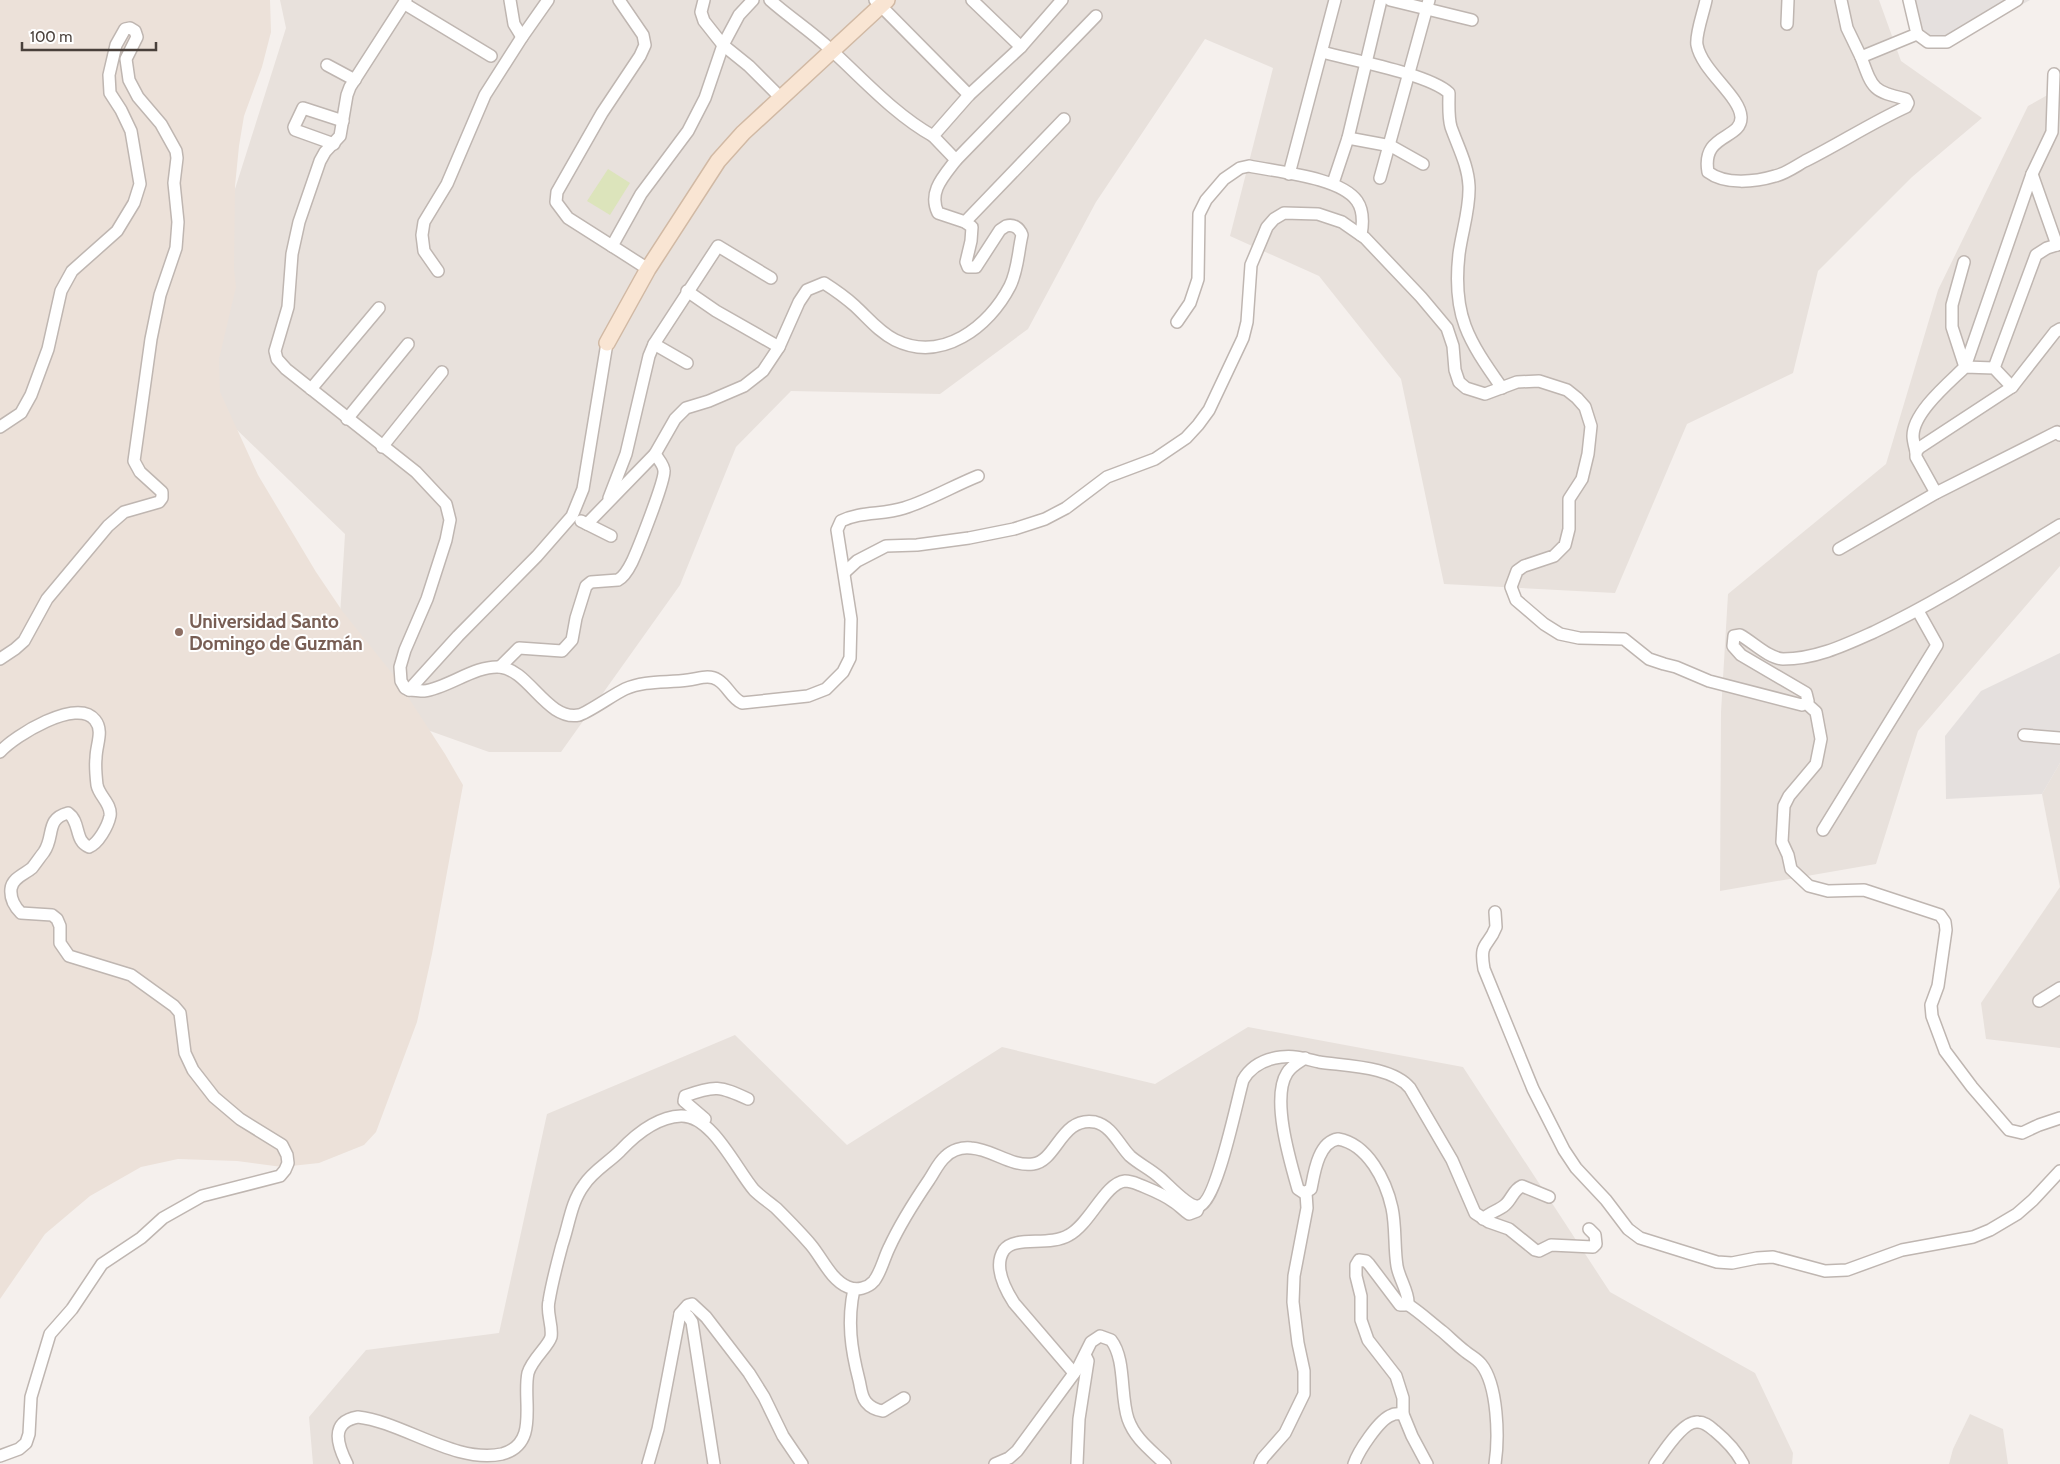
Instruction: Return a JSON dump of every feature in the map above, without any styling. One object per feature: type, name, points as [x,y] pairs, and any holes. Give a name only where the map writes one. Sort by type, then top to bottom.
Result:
[{"type":"street","points":[[510,0],[514,24],[522,37]]},
{"type":"street","points":[[438,271],[424,251],[422,235],[424,222],[450,176],[485,95],[548,0]]},
{"type":"street","points":[[619,0],[643,35],[645,45],[640,56],[602,113],[557,192],[556,202],[568,218],[648,269]]},
{"type":"street","points":[[704,0],[701,12],[704,21],[723,46],[749,66],[782,99]]},
{"type":"street","points":[[612,246],[642,194],[688,131],[705,98],[723,46],[739,15],[753,0]]},
{"type":"street","points":[[770,0],[832,50],[880,96],[917,127],[933,136],[956,160]]},
{"type":"street","points":[[972,0],[1021,47]]},
{"type":"street","points":[[933,136],[969,95],[1021,47],[1062,0]]},
{"type":"street","points":[[1289,174],[1335,0]]},
{"type":"street","points":[[1333,183],[1348,138],[1381,0]]},
{"type":"street","points":[[1390,0],[1428,4],[1472,20]]},
{"type":"street","points":[[1706,0],[1697,44],[1707,67],[1738,106],[1741,116],[1741,123],[1735,131],[1719,140],[1709,150],[1708,172],[1714,177],[1722,179],[1748,180],[1776,176],[1823,152],[1879,119],[1906,107],[1908,103],[1906,99],[1880,93],[1869,79],[1861,57],[1846,28],[1841,0]]},
{"type":"street","points":[[1786,24],[1788,0]]},
{"type":"street","points":[[1909,0],[1917,34],[1928,42],[1946,42],[2017,0]]},
{"type":"street","points":[[491,56],[405,2],[355,80],[347,95],[340,136],[325,152],[320,161],[299,222],[292,254],[288,307],[276,350],[278,359],[286,368],[347,419],[416,472],[446,504],[450,520],[446,540],[427,600],[405,650],[400,668],[401,681],[405,688],[425,691],[481,670],[500,667],[516,674],[541,698],[566,714],[580,715],[627,688],[644,683],[708,677],[717,679],[734,699],[742,703],[808,696],[826,689],[833,683],[843,672],[850,658],[852,619],[837,530],[841,521],[851,516],[886,513],[903,509],[978,476]]},
{"type":"street","points":[[409,690],[458,636],[543,550],[572,516],[584,489],[607,343],[648,269],[718,161],[743,133],[782,99],[881,2],[969,95]]},
{"type":"street","points":[[1380,178],[1391,146],[1428,4]]},
{"type":"street","points":[[587,524],[655,454],[675,419],[686,408],[744,386],[763,371],[779,347],[807,290],[824,283],[855,306],[880,331],[914,347],[937,348],[971,333],[990,316],[1010,286],[1016,269],[1022,234],[1014,226],[1006,226],[1000,230],[976,267],[968,267],[966,262],[973,231],[970,225],[965,222],[938,214],[934,206],[934,192],[939,182],[956,160],[1096,16]]},
{"type":"street","points":[[0,427],[21,412],[31,395],[48,349],[61,291],[72,271],[117,231],[134,203],[140,184],[131,132],[121,110],[110,93],[109,75],[116,44],[125,29],[130,28],[135,31],[137,37],[126,59],[129,80],[138,97],[165,129],[176,151],[177,158],[174,183],[178,222],[176,248],[160,295],[151,339],[134,460],[140,472],[162,492],[162,498],[159,502],[124,512],[108,526],[47,599],[24,641],[0,659]]},
{"type":"street","points":[[1861,57],[1917,34]]},
{"type":"street","points":[[1322,52],[1409,75],[1440,86],[1448,93],[1451,125],[1467,168],[1469,187],[1466,219],[1459,254],[1458,303],[1464,328],[1482,360],[1502,388]]},
{"type":"street","points":[[327,65],[355,80]]},
{"type":"street","points":[[1936,493],[1916,457],[1912,435],[1928,404],[1966,367],[2032,174],[2056,130],[2054,74]]},
{"type":"street","points":[[334,144],[295,130],[294,127],[303,108],[343,121]]},
{"type":"street","points":[[965,222],[1064,119]]},
{"type":"street","points":[[1348,138],[1391,146],[1423,164]]},
{"type":"street","points":[[1177,322],[1190,303],[1198,280],[1199,214],[1206,200],[1224,179],[1240,168],[1249,166],[1333,183],[1357,201],[1362,213],[1361,235]]},
{"type":"street","points":[[1994,368],[2036,255],[2047,248],[2058,245],[2032,174]]},
{"type":"street","points":[[845,572],[857,561],[886,546],[917,545],[969,538],[1014,529],[1045,519],[1066,508],[1107,478],[1156,459],[1186,438],[1204,418],[1240,346],[1247,322],[1251,265],[1270,222],[1278,216],[1289,212],[1318,214],[1342,222],[1361,235],[1421,296],[1447,328],[1453,346],[1455,370],[1459,382],[1466,388],[1484,394],[1530,380],[1547,382],[1561,387],[1572,394],[1582,402],[1588,413],[1591,426],[1585,472],[1569,499],[1569,529],[1564,545],[1554,556],[1524,566],[1517,571],[1511,587],[1516,600],[1544,624],[1560,634],[1579,638],[1624,639],[1650,659],[1709,680],[1800,705],[1806,703]]},
{"type":"street","points":[[607,503],[626,454],[649,356],[654,344],[687,291],[719,246],[771,278]]},
{"type":"street","points":[[1964,262],[1952,305],[1952,327],[1966,367]]},
{"type":"street","points":[[687,291],[716,311],[779,347]]},
{"type":"street","points":[[311,389],[379,308]]},
{"type":"street","points":[[1916,452],[1919,448],[2012,387],[2055,332],[2060,329]]},
{"type":"street","points":[[347,419],[408,344]]},
{"type":"street","points":[[654,344],[687,363]]},
{"type":"street","points":[[1966,367],[1994,368],[2012,387]]},
{"type":"street","points":[[382,447],[442,372]]},
{"type":"street","points":[[1839,549],[1936,493],[2057,432],[2060,435]]},
{"type":"street","points":[[500,667],[519,648],[562,651],[572,640],[576,618],[586,586],[592,582],[622,578],[632,563],[642,539],[662,481],[664,471],[655,454]]},
{"type":"street","points":[[572,516],[611,536]]},
{"type":"street","points":[[1806,703],[1808,698],[1804,692],[1741,655],[1734,646],[1734,636],[1740,635],[1774,657],[1783,659],[1834,650],[1918,611],[2060,525]]},
{"type":"street","points":[[1823,830],[1937,645],[1918,611]]},
{"type":"street","points":[[1806,703],[1816,712],[1821,739],[1816,764],[1788,796],[1784,806],[1782,842],[1788,855],[1791,869],[1809,886],[1828,891],[1864,890],[1940,915],[1945,922],[1946,930],[1938,986],[1931,1005],[1932,1016],[1945,1051],[1972,1087],[2009,1130],[2022,1133],[2039,1124],[2060,1118]]},
{"type":"street","points":[[0,752],[9,741],[41,724],[72,712],[93,718],[97,723],[100,733],[96,756],[97,786],[109,806],[110,816],[106,826],[97,842],[89,847],[80,840],[72,816],[68,813],[56,818],[53,822],[51,835],[45,850],[32,867],[14,881],[11,889],[15,907],[22,914],[52,915],[57,919],[60,926],[60,943],[68,956],[131,975],[174,1006],[180,1013],[184,1053],[193,1070],[214,1097],[240,1119],[282,1145],[287,1155],[288,1163],[280,1176],[202,1196],[163,1218],[141,1238],[102,1264],[72,1309],[50,1334],[31,1398],[29,1434],[26,1443],[19,1449],[0,1456]]},
{"type":"street","points":[[2024,735],[2060,738]]},
{"type":"street","points":[[1495,912],[1496,928],[1485,943],[1482,952],[1484,969],[1532,1089],[1564,1150],[1573,1163],[1606,1200],[1628,1229],[1640,1238],[1717,1262],[1732,1263],[1773,1257],[1825,1271],[1847,1270],[1902,1250],[1973,1237],[1990,1230],[2017,1214],[2060,1171]]},
{"type":"street","points":[[2039,1001],[2060,988]]},
{"type":"street","points":[[748,1099],[724,1088],[708,1089],[683,1098],[687,1104],[707,1120],[722,1146],[754,1190],[793,1226],[818,1253],[833,1276],[844,1285],[854,1289],[864,1288],[873,1282],[897,1231],[918,1196],[944,1158],[962,1148],[974,1148],[1005,1160],[1037,1164],[1048,1157],[1059,1140],[1071,1129],[1083,1123],[1094,1122],[1106,1128],[1129,1155],[1158,1176],[1188,1203],[1199,1206],[1205,1203],[1209,1198],[1222,1162],[1242,1081],[1259,1064],[1275,1058],[1293,1056],[1377,1071],[1400,1079],[1408,1084],[1452,1160],[1473,1210],[1483,1219],[1509,1229],[1532,1248],[1539,1251],[1551,1244],[1593,1247],[1596,1244],[1596,1239],[1589,1229]]},
{"type":"street","points":[[1305,1058],[1288,1071],[1281,1090],[1283,1130],[1291,1165],[1298,1189],[1306,1193]]},
{"type":"street","points":[[347,1464],[338,1447],[338,1435],[344,1423],[358,1417],[402,1430],[430,1443],[480,1456],[506,1452],[517,1445],[524,1436],[527,1426],[528,1372],[550,1338],[548,1302],[571,1213],[580,1189],[595,1172],[609,1163],[629,1142],[649,1127],[670,1118],[688,1116],[699,1121],[722,1146]]},
{"type":"street","points":[[1306,1193],[1311,1189],[1321,1156],[1332,1141],[1341,1140],[1351,1144],[1368,1157],[1390,1201],[1394,1220],[1397,1264],[1402,1286],[1408,1300],[1407,1304]]},
{"type":"street","points":[[1074,1373],[1008,1295],[1000,1268],[1000,1259],[1003,1251],[1015,1242],[1047,1242],[1071,1235],[1091,1216],[1108,1189],[1120,1182],[1131,1182],[1150,1188],[1175,1202],[1189,1214],[1197,1212],[1199,1206]]},
{"type":"street","points":[[1483,1219],[1490,1212],[1505,1205],[1515,1191],[1522,1186],[1548,1197]]},
{"type":"street","points":[[1260,1464],[1285,1433],[1304,1394],[1304,1371],[1298,1343],[1293,1302],[1294,1276],[1307,1208],[1306,1193]]},
{"type":"street","points":[[1427,1464],[1403,1414],[1403,1398],[1396,1376],[1368,1340],[1361,1320],[1361,1296],[1356,1276],[1357,1262],[1362,1260],[1366,1261],[1399,1303],[1402,1305],[1407,1304],[1418,1311],[1477,1360],[1485,1370],[1497,1417],[1498,1440],[1495,1464]]},
{"type":"street","points":[[854,1289],[850,1307],[850,1332],[853,1355],[863,1398],[870,1406],[883,1411],[904,1398]]},
{"type":"street","points":[[648,1464],[658,1429],[680,1314],[688,1305],[692,1304],[706,1317],[757,1385],[782,1436],[802,1464]]},
{"type":"street","points":[[680,1314],[688,1316],[692,1322],[714,1464]]},
{"type":"street","points":[[995,1464],[1017,1451],[1074,1373],[1091,1342],[1096,1337],[1104,1336],[1114,1343],[1118,1352],[1125,1410],[1130,1425],[1142,1443],[1164,1464]]},
{"type":"street","points":[[1078,1464],[1079,1419],[1088,1362],[1085,1355]]},
{"type":"street","points":[[1354,1464],[1358,1454],[1385,1418],[1394,1414],[1403,1414]]},
{"type":"street","points":[[1655,1464],[1686,1425],[1698,1422],[1707,1425],[1725,1440],[1743,1464]]},
{"type":"shaded area","name":"Universidad Santo Domingo de Guzmán","points":[[0,0],[270,0],[271,32],[262,67],[244,116],[239,146],[235,186],[234,270],[236,287],[219,359],[220,392],[258,475],[316,572],[343,612],[395,677],[463,785],[432,954],[417,1022],[376,1132],[364,1145],[319,1163],[282,1167],[237,1161],[178,1159],[141,1167],[90,1196],[45,1234],[0,1299]]},
{"type":"shaded area","points":[[280,0],[1879,0],[1901,61],[1982,118],[1912,177],[1818,271],[1793,373],[1687,424],[1615,593],[1444,584],[1401,379],[1319,276],[1230,236],[1273,68],[1205,39],[1096,202],[1028,329],[940,394],[791,391],[736,447],[680,585],[561,752],[489,752],[335,697],[345,534],[177,372],[286,28]]},
{"type":"shaded area","points":[[1904,0],[2030,0],[1943,48],[1917,38]]},
{"type":"shaded area","points":[[2060,88],[2060,566],[1918,731],[1876,864],[1720,891],[1721,712],[1728,594],[1886,464],[1938,290],[2028,106]]},
{"type":"shaded area","points":[[2060,653],[2060,763],[2042,794],[1946,799],[1945,736],[1981,691]]},
{"type":"shaded area","points":[[2060,763],[2060,887],[2042,794]]},
{"type":"shaded area","points":[[2060,887],[2060,1048],[1986,1039],[1981,1003]]},
{"type":"shaded area","points":[[1248,1027],[1463,1067],[1610,1292],[1755,1373],[1793,1453],[1792,1464],[313,1464],[309,1417],[366,1350],[499,1333],[547,1114],[735,1035],[847,1145],[1002,1047],[1155,1084]]},
{"type":"shaded area","points":[[1970,1414],[2003,1429],[2008,1464],[1949,1464],[1953,1449]]},
{"type":"green space","points":[[608,169],[630,183],[610,215],[587,201]]},
{"type":"place","name":"Universidad Santo Domingo de Guzmán","points":[[179,632]]}]
